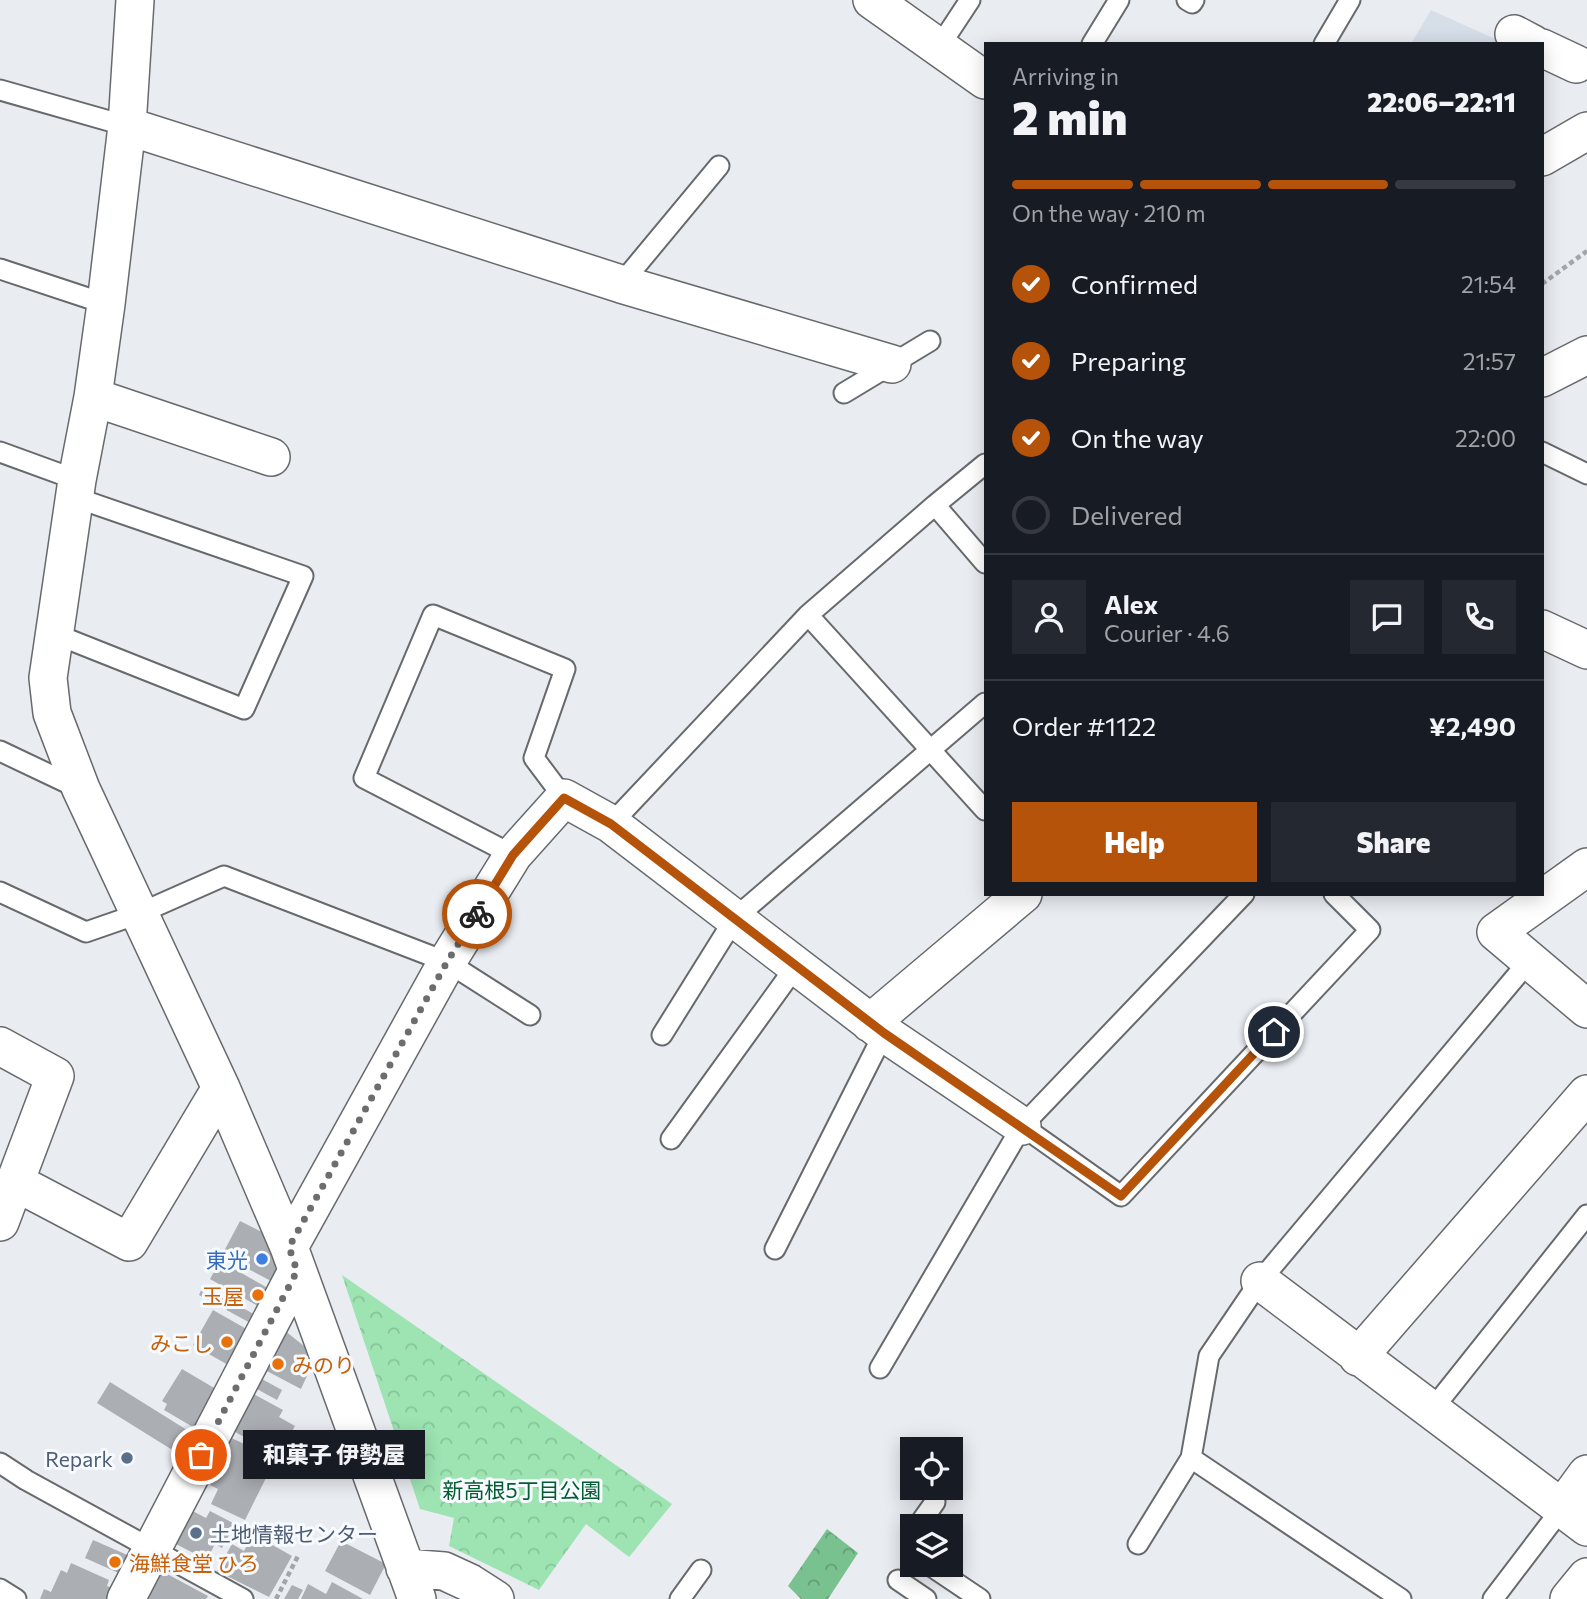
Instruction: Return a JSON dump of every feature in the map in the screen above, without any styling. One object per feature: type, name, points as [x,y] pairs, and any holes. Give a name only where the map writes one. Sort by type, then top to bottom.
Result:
[{"type":"street","points":[[135,0],[127,126],[106,304],[48,678],[52,713],[81,789],[221,1087],[293,1259],[411,1583],[444,1571],[495,1599]]},
{"type":"street","points":[[872,0],[984,79]]},
{"type":"street","points":[[1544,47],[1583,60]]},
{"type":"street","points":[[127,126],[621,284],[892,364]]},
{"type":"street","points":[[1544,156],[1587,131]]},
{"type":"street","points":[[1544,378],[1587,355]]},
{"type":"street","points":[[93,397],[271,457]]},
{"type":"street","points":[[1544,630],[1587,650]]},
{"type":"street","points":[[125,1599],[153,1548],[293,1259],[447,962],[513,855],[564,798],[611,824],[877,1028],[1022,1126]]},
{"type":"street","points":[[1587,867],[1496,932],[1587,1009]]},
{"type":"street","points":[[877,1028],[1021,896]]},
{"type":"street","points":[[0,1046],[55,1076],[0,1222]]},
{"type":"street","points":[[15,1182],[130,1241],[221,1087]]},
{"type":"street","points":[[1358,1357],[1587,1094]]},
{"type":"street","points":[[1260,1281],[1575,1517],[1587,1474]]},
{"type":"street","points":[[1570,1599],[1587,1577]]},
{"type":"lane","points":[[939,47],[971,0]]},
{"type":"lane","points":[[1093,42],[1119,0]]},
{"type":"lane","points":[[1187,0],[1192,3],[1194,0]]},
{"type":"lane","points":[[1325,42],[1350,0]]},
{"type":"lane","points":[[0,90],[127,126]]},
{"type":"lane","points":[[621,284],[719,166]]},
{"type":"lane","points":[[0,270],[106,304]]},
{"type":"lane","points":[[844,393],[930,341]]},
{"type":"lane","points":[[0,452],[76,488],[303,576],[244,709],[55,634]]},
{"type":"lane","points":[[1544,453],[1587,474]]},
{"type":"lane","points":[[611,824],[808,615],[984,465]]},
{"type":"lane","points":[[935,505],[984,563]]},
{"type":"lane","points":[[513,855],[364,778],[433,615],[565,669],[534,758],[564,798]]},
{"type":"lane","points":[[808,615],[984,809]]},
{"type":"lane","points":[[662,1035],[735,918],[984,704]]},
{"type":"lane","points":[[0,751],[81,789]]},
{"type":"lane","points":[[0,892],[86,932],[138,914],[224,876],[447,962],[530,1015]]},
{"type":"lane","points":[[880,1368],[1022,1126],[1242,896]]},
{"type":"lane","points":[[1022,1126],[1121,1196],[1370,930],[1336,896]]},
{"type":"lane","points":[[1138,1544],[1191,1458],[1209,1356],[1260,1281],[1528,961]]},
{"type":"lane","points":[[671,1139],[796,966]]},
{"type":"lane","points":[[775,1249],[877,1028]]},
{"type":"lane","points":[[1431,1411],[1587,1215]]},
{"type":"lane","points":[[1191,1458],[1401,1599]]},
{"type":"lane","points":[[0,1463],[26,1480],[243,1599]]},
{"type":"lane","points":[[926,1514],[935,1502]]},
{"type":"lane","points":[[1493,1599],[1575,1517]]},
{"type":"lane","points":[[680,1599],[701,1570]]},
{"type":"lane","points":[[947,1577],[980,1599]]},
{"type":"lane","points":[[898,1580],[926,1599]]},
{"type":"lane","points":[[0,1588],[16,1599]]},
{"type":"path","points":[[1544,283],[1587,251]]},
{"type":"path","points":[[276,1599],[299,1554]]},
{"type":"shaded area","points":[[1431,10],[1502,42],[1412,42]]},
{"type":"green space","name":"新高根5丁目公園","points":[[342,1275],[672,1504],[629,1557],[586,1524],[539,1590],[449,1546],[454,1518],[420,1509]]},
{"type":"green space","points":[[827,1529],[858,1553],[828,1599],[801,1599],[788,1586]]},
{"type":"building","points":[[240,1221],[270,1236],[276,1270],[271,1281],[222,1255]]},
{"type":"building","points":[[220,1261],[275,1292],[265,1310],[210,1279]]},
{"type":"building","points":[[203,1286],[259,1317],[254,1325],[199,1295]]},
{"type":"building","points":[[213,1310],[250,1331],[230,1366],[193,1345]]},
{"type":"building","points":[[284,1330],[304,1346],[311,1367],[301,1389],[263,1369]]},
{"type":"building","points":[[182,1369],[221,1392],[198,1430],[164,1410],[167,1404],[162,1401]]},
{"type":"building","points":[[260,1378],[282,1390],[277,1400],[255,1388]]},
{"type":"building","points":[[110,1382],[195,1435],[182,1456],[97,1403]]},
{"type":"building","points":[[250,1392],[283,1410],[279,1417],[295,1426],[278,1456],[230,1429]]},
{"type":"building","points":[[225,1435],[257,1450],[251,1463],[269,1472],[245,1520],[211,1504],[218,1489],[210,1485],[226,1451],[220,1449]]},
{"type":"building","points":[[187,1508],[206,1518],[210,1511],[235,1524],[222,1548],[215,1544],[207,1560],[170,1541]]},
{"type":"building","points":[[253,1534],[292,1556],[269,1597],[217,1571],[232,1544],[244,1551]]},
{"type":"building","points":[[93,1540],[132,1557],[123,1575],[85,1558]]},
{"type":"building","points":[[341,1541],[386,1564],[370,1595],[325,1571]]},
{"type":"building","points":[[71,1563],[109,1580],[107,1586],[113,1588],[108,1599],[40,1599],[44,1589],[51,1592],[61,1570],[67,1573]]},
{"type":"building","points":[[158,1569],[208,1596],[206,1599],[141,1599]]},
{"type":"building","points":[[332,1582],[363,1599],[301,1599],[308,1584],[326,1594]]},
{"type":"building","points":[[292,1585],[303,1590],[298,1599],[284,1599]]},
{"type":"way so far","points":[[201,1455],[297,1271],[289,1247],[447,962],[477,914]]},
{"type":"place","name":"東光","points":[[262,1259]]},
{"type":"place","name":"玉屋","points":[[258,1295]]},
{"type":"place","name":"みこし","points":[[227,1342]]},
{"type":"place","name":"みのり","points":[[278,1364]]},
{"type":"place","name":"和菓子 伊勢屋","points":[[201,1455]]},
{"type":"place","name":"Repark","points":[[127,1458]]},
{"type":"place","name":"土地情報センター","points":[[196,1533]]},
{"type":"place","name":"海鮮食堂 ひろ","points":[[115,1562]]},
{"type":"route","points":[[477,914],[513,855],[564,798],[611,824],[884,1033],[1121,1196],[1274,1032]]}]
